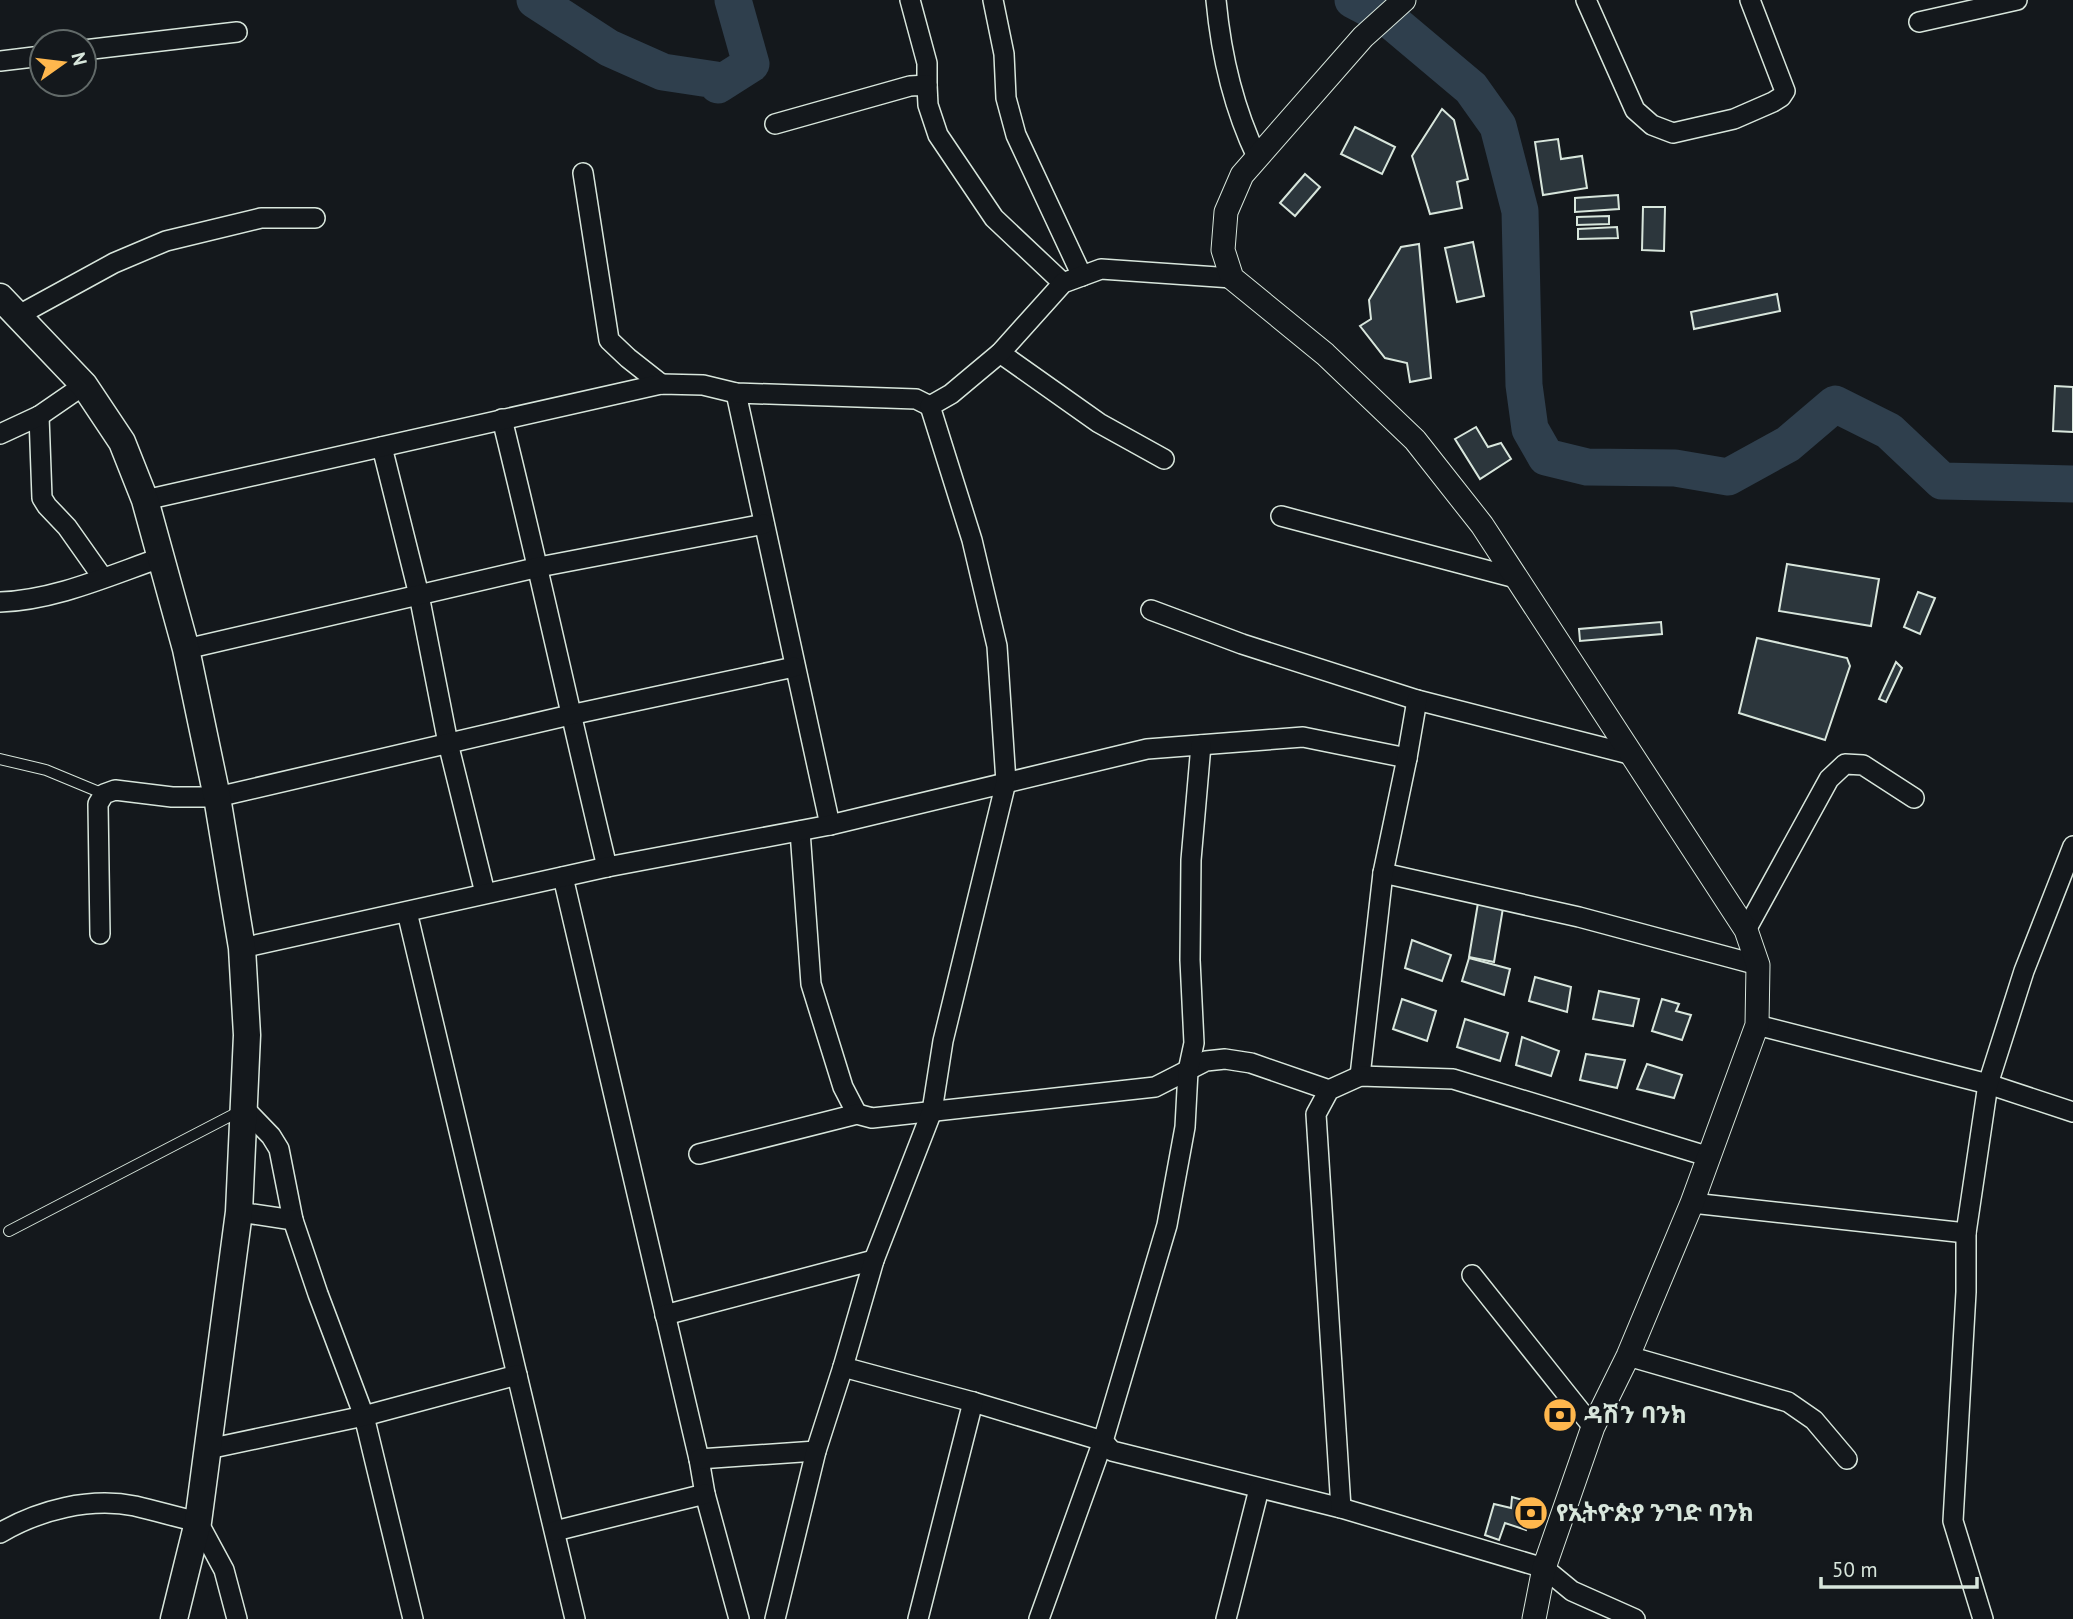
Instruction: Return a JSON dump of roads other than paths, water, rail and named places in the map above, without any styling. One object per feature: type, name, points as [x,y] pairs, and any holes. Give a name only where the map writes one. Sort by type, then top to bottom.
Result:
[{"type":"main road","points":[[0,297],[84,385],[122,442],[145,500],[186,649],[216,797],[242,948],[247,1035],[239,1212],[198,1522],[174,1619]]},
{"type":"street","points":[[910,0],[927,63],[928,106],[938,135],[994,218],[1063,283]]},
{"type":"street","points":[[993,0],[1004,54],[1006,98],[1016,135],[1082,276]]},
{"type":"street","points":[[1216,0],[1219,29],[1234,99],[1257,157]]},
{"type":"street","points":[[1586,0],[1635,110],[1653,125],[1673,133],[1734,119],[1773,102],[1785,91],[1750,0]]},
{"type":"street","points":[[1919,22],[2017,0]]},
{"type":"street","points":[[1403,1],[1363,37],[1242,175],[1226,212],[1223,250],[1232,278],[1325,355],[1415,440],[1482,525],[1746,930],[1758,965],[1757,1025],[1692,1203],[1628,1356],[1593,1427],[1545,1568],[1534,1619]]},
{"type":"street","points":[[98,48],[237,32]]},
{"type":"street","points":[[0,61],[28,57]]},
{"type":"street","points":[[775,124],[910,86],[926,85]]},
{"type":"street","points":[[583,173],[609,340],[661,384]]},
{"type":"street","points":[[19,315],[114,263],[166,241],[261,218],[315,218]]},
{"type":"street","points":[[930,406],[951,394],[1000,354],[1063,283],[1101,269],[1232,278]]},
{"type":"street","points":[[1000,354],[1099,424],[1164,459]]},
{"type":"street","points":[[145,500],[661,384],[703,385],[736,393],[916,399],[930,406],[972,540],[997,646],[1006,782],[943,1041],[932,1111],[874,1260],[816,1451],[775,1619]]},
{"type":"street","points":[[0,434],[39,416],[84,385]]},
{"type":"street","points":[[736,393],[830,825]]},
{"type":"street","points":[[39,416],[42,498],[67,527],[103,578]]},
{"type":"street","points":[[502,419],[539,567],[570,715],[607,867]]},
{"type":"street","points":[[383,447],[419,595],[448,743],[485,893]]},
{"type":"street","points":[[1281,516],[1516,578]]},
{"type":"street","points":[[186,649],[539,567],[764,524]]},
{"type":"street","points":[[0,602],[16,602],[68,590],[160,558]]},
{"type":"street","points":[[1151,610],[1242,644],[1417,700],[1633,755]]},
{"type":"street","points":[[100,934],[98,804],[104,794],[115,790],[216,797],[570,715],[794,667]]},
{"type":"street","points":[[1360,1076],[1383,873],[1417,700]]},
{"type":"street","points":[[242,948],[607,867],[830,825],[1147,749],[1303,737],[1407,758]]},
{"type":"street","points":[[1039,1619],[1103,1441],[1167,1225],[1185,1127],[1188,1071],[1194,1043],[1190,960],[1191,860],[1202,745]]},
{"type":"street","points":[[1746,930],[1829,779],[1845,764],[1863,765],[1914,798]]},
{"type":"street","points":[[800,831],[811,984],[843,1087],[857,1114]]},
{"type":"street","points":[[1983,1619],[1953,1521],[1966,1292],[1966,1233],[1988,1084],[2024,971],[2073,846]]},
{"type":"street","points":[[1383,873],[1579,917],[1758,965]]},
{"type":"street","points":[[563,877],[705,1494],[738,1619]]},
{"type":"street","points":[[407,912],[575,1619]]},
{"type":"street","points":[[1757,1025],[1988,1084],[2073,1112]]},
{"type":"street","points":[[699,1154],[857,1114],[872,1118],[1155,1087],[1206,1061],[1225,1059],[1251,1063],[1329,1090]]},
{"type":"street","points":[[1341,1508],[1316,1114],[1329,1090],[1360,1076],[1452,1079],[1710,1157]]},
{"type":"street","points":[[245,1108],[271,1136],[279,1149],[293,1220],[364,1416],[413,1619]]},
{"type":"street","points":[[1692,1203],[1966,1233]]},
{"type":"street","points":[[239,1212],[293,1220]]},
{"type":"street","points":[[665,1315],[874,1260]]},
{"type":"street","points":[[1472,1275],[1593,1427]]},
{"type":"street","points":[[1628,1356],[1788,1402],[1814,1420],[1847,1459]]},
{"type":"street","points":[[843,1367],[1103,1441],[1112,1451],[1341,1508],[1545,1568],[1572,1591],[1634,1619]]},
{"type":"street","points":[[208,1449],[364,1416],[517,1375]]},
{"type":"street","points":[[918,1619],[972,1402]]},
{"type":"street","points":[[699,1459],[816,1451]]},
{"type":"street","points":[[1226,1619],[1259,1489]]},
{"type":"street","points":[[555,1531],[705,1494]]},
{"type":"street","points":[[0,1533],[40,1514],[61,1508],[113,1503],[198,1522],[224,1570],[236,1619]]},
{"type":"lane","points":[[0,759],[46,769],[104,794]]},
{"type":"lane","points":[[9,1231],[245,1108]]},
{"type":"waterway","points":[[535,0],[609,48],[663,72],[716,80],[718,85],[751,64],[733,0]]},
{"type":"waterway","points":[[1353,0],[1389,19],[1471,88],[1498,126],[1520,211],[1524,385],[1530,429],[1546,457],[1587,467],[1675,468],[1728,477],[1788,444],[1835,404],[1889,431],[1942,481],[2073,484]]},
{"type":"place","name":"ዳሽን ባንክ","points":[[1560,1415]]},
{"type":"place","name":"የኢትዮጵያ ንግድ ባንክ","points":[[1531,1513]]}]
